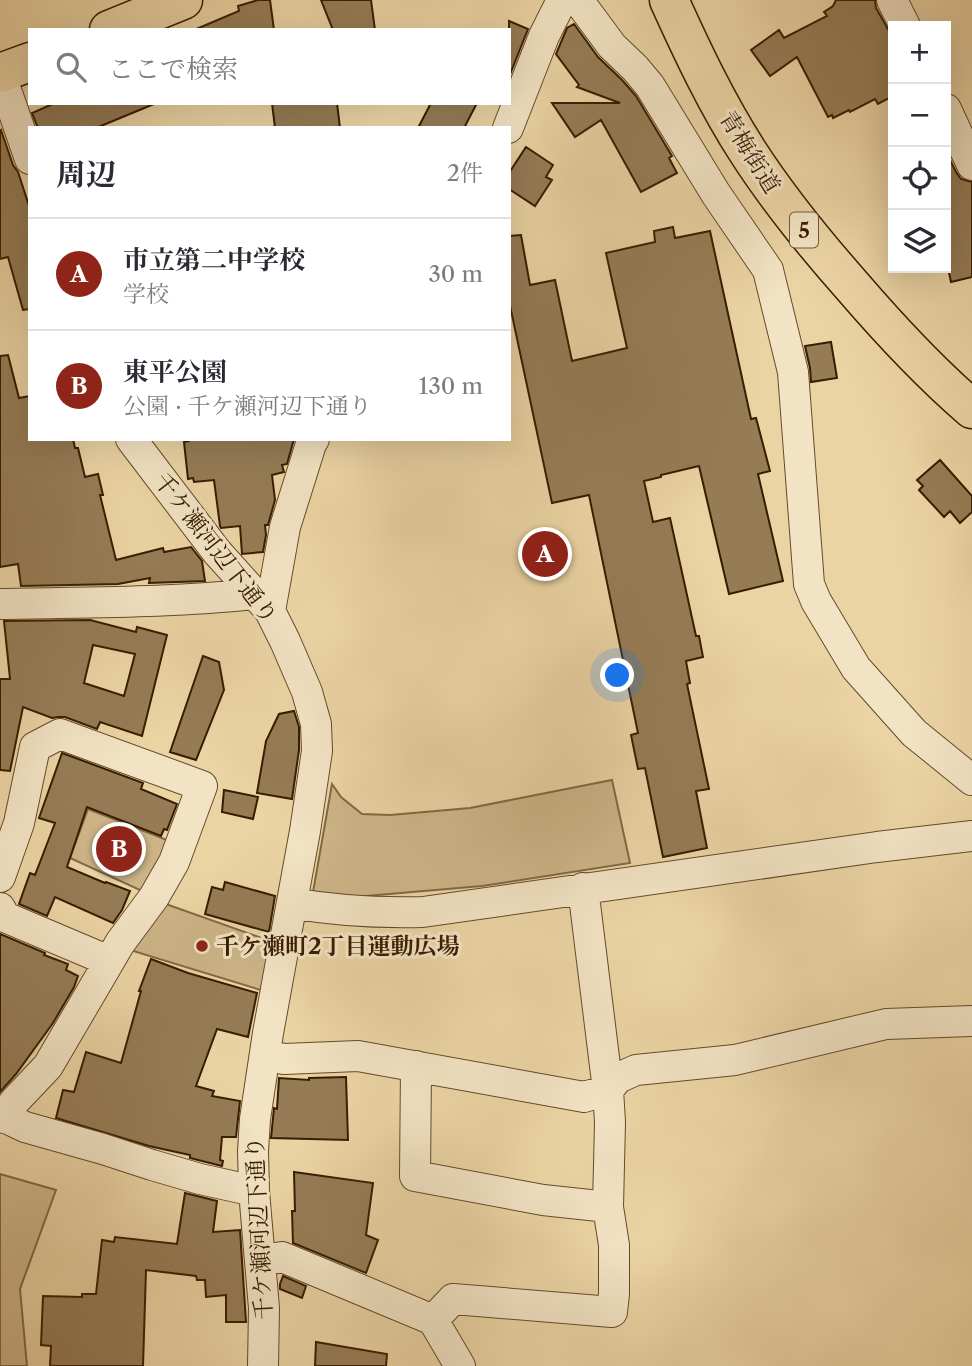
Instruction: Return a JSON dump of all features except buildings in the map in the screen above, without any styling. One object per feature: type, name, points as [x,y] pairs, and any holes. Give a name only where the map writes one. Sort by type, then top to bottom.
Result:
[{"type":"main road","points":[[114,28],[183,0]]},
{"type":"main road","name":"青梅街道","points":[[673,10],[717,98],[781,201],[892,332],[972,409]]},
{"type":"main road","points":[[0,73],[28,63]]},
{"type":"street","points":[[509,126],[544,36],[562,0]]},
{"type":"street","points":[[578,0],[612,46],[650,86],[716,194],[768,270],[793,372],[809,584],[816,601],[856,668],[914,733],[972,780]]},
{"type":"street","points":[[892,0],[902,21]]},
{"type":"street","points":[[0,73],[28,153]]},
{"type":"street","points":[[951,120],[972,165]]},
{"type":"street","name":"千ケ瀬河辺下通り","points":[[133,441],[217,552],[262,603],[285,641],[307,692],[316,724],[317,751],[305,831],[255,1119],[254,1191],[264,1308],[263,1366]]},
{"type":"street","points":[[0,604],[132,602],[223,597],[262,603],[313,441]]},
{"type":"street","points":[[0,877],[19,822],[35,747],[60,734],[202,786],[174,862],[154,897],[109,961],[48,1066],[2,1117],[24,1127],[152,1165],[254,1191]]},
{"type":"street","points":[[292,903],[329,910],[423,912],[877,846],[972,836]]},
{"type":"street","points":[[433,1320],[453,1300],[612,1312],[614,1245],[608,1207],[608,1090],[583,888]]},
{"type":"street","points":[[0,908],[5,917],[109,961]]},
{"type":"street","points":[[265,1055],[284,1059],[358,1056],[584,1097],[608,1090],[618,1078],[636,1070],[735,1059],[886,1024],[972,1021]]},
{"type":"street","points":[[416,1066],[415,1177],[542,1200],[608,1207]]},
{"type":"street","points":[[260,1260],[282,1257],[433,1320],[460,1366]]},
{"type":"shaded area","points":[[612,780],[630,863],[482,886],[331,899],[313,892],[332,784],[341,797],[362,814],[390,815],[470,808]]},
{"type":"shaded area","points":[[88,809],[167,840],[142,891],[70,858]]},
{"type":"shaded area","name":"千ケ瀬町2丁目運動広場","points":[[163,903],[273,942],[264,991],[130,950]]},
{"type":"shaded area","points":[[0,1174],[56,1190],[20,1289],[27,1366],[0,1366]]},
{"type":"place","name":"市立第二中学校","points":[[545,554]]},
{"type":"place","name":"東平公園","points":[[119,849]]},
{"type":"place","name":"千ケ瀬町2丁目運動広場","points":[[202,946]]}]
